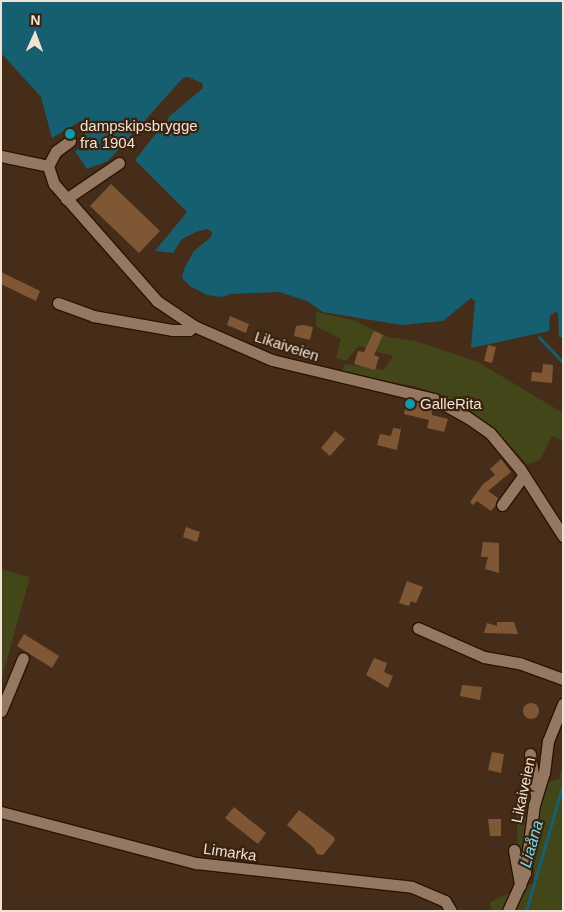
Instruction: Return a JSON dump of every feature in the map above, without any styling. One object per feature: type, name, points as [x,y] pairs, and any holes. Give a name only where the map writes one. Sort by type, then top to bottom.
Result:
[{"type":"street","points":[[1,156],[48,166],[56,151],[70,141]]},
{"type":"street","points":[[66,199],[119,163]]},
{"type":"street","name":"Likaiveien","points":[[48,166],[54,184],[66,199],[138,283],[157,301],[194,326],[272,360],[434,399],[490,433],[524,475],[563,536]]},
{"type":"street","points":[[58,303],[93,316],[172,330],[190,330],[194,326]]},
{"type":"street","points":[[502,505],[524,475]]},
{"type":"street","points":[[418,628],[484,657],[519,663],[563,679]]},
{"type":"street","points":[[1,711],[24,658]]},
{"type":"street","name":"Likaiveien","points":[[508,911],[525,873],[536,797],[544,773],[548,741],[563,704]]},
{"type":"street","points":[[530,754],[536,797]]},
{"type":"street","name":"Limarka","points":[[1,812],[196,863],[412,887],[445,901],[451,911]]},
{"type":"street","points":[[514,850],[520,885]]},
{"type":"green space","points":[[316,312],[353,320],[388,337],[416,341],[478,362],[563,413],[563,441],[552,436],[540,460],[527,464],[491,425],[448,399],[415,386],[340,374],[345,364],[384,370],[393,356],[358,346],[346,361],[336,358],[341,339],[316,326]]},
{"type":"green space","points":[[1,569],[30,577],[1,681]]},
{"type":"green space","points":[[563,762],[563,911],[492,911],[490,902],[534,883],[534,866],[518,849],[516,810],[526,787],[559,779]]},
{"type":"water","points":[[1,1],[563,1],[563,337],[559,337],[558,313],[555,312],[550,316],[549,331],[471,348],[475,301],[471,298],[443,321],[401,325],[323,312],[307,301],[279,292],[230,294],[222,297],[207,295],[190,286],[182,278],[184,269],[194,251],[211,237],[212,232],[207,229],[198,231],[182,239],[173,253],[155,251],[187,212],[135,160],[170,116],[203,88],[202,83],[188,77],[183,78],[108,161],[87,169],[75,151],[88,144],[81,121],[52,138],[41,97],[1,53]]},
{"type":"building","points":[[111,184],[160,231],[139,253],[90,206]]},
{"type":"building","points":[[1,272],[40,291],[36,301],[1,284]]},
{"type":"building","points":[[230,316],[249,324],[246,333],[227,325]]},
{"type":"building","points":[[296,326],[313,327],[310,340],[294,336]]},
{"type":"building","points":[[374,331],[383,335],[374,355],[379,357],[375,370],[354,364],[358,351],[364,352]]},
{"type":"building","points":[[488,345],[496,347],[492,363],[484,361]]},
{"type":"building","points":[[543,364],[553,365],[552,383],[531,381],[532,372],[542,373]]},
{"type":"building","points":[[407,400],[431,406],[432,415],[448,419],[444,432],[427,428],[429,420],[404,414]]},
{"type":"building","points":[[393,428],[401,429],[397,450],[377,445],[380,434],[391,436]]},
{"type":"building","points":[[335,431],[345,439],[330,456],[321,448]]},
{"type":"building","points":[[501,459],[511,472],[488,491],[498,498],[495,506],[491,511],[477,501],[473,505],[470,502],[483,484],[495,475],[490,469]]},
{"type":"building","points":[[186,527],[200,532],[197,542],[183,537]]},
{"type":"building","points":[[483,542],[499,543],[499,573],[485,569],[488,557],[481,557]]},
{"type":"building","points":[[407,581],[423,587],[416,603],[411,601],[409,606],[399,603]]},
{"type":"building","points":[[497,622],[514,622],[518,634],[484,633],[487,623],[497,626]]},
{"type":"building","points":[[24,634],[59,656],[52,668],[17,646]]},
{"type":"building","points":[[374,658],[387,663],[384,672],[393,676],[388,688],[366,675]]},
{"type":"building","points":[[462,685],[482,687],[480,700],[460,696]]},
{"type":"building","points":[[531,703],[539,711],[531,719],[523,711]]},
{"type":"building","points":[[492,752],[504,754],[501,773],[488,770]]},
{"type":"building","points":[[234,807],[266,833],[258,844],[225,818]]},
{"type":"building","points":[[299,810],[334,837],[335,840],[323,855],[317,854],[314,848],[287,825]]},
{"type":"building","points":[[488,819],[501,819],[501,836],[490,836]]},
{"type":"waterway","name":"Liaåna","points":[[539,337],[563,363]]},
{"type":"waterway","name":"Liaåna","points":[[526,911],[563,784]]},
{"type":"place","name":"dampskipsbrygge fra 1904","points":[[70,134]]},
{"type":"place","name":"GalleRita","points":[[410,404]]}]
